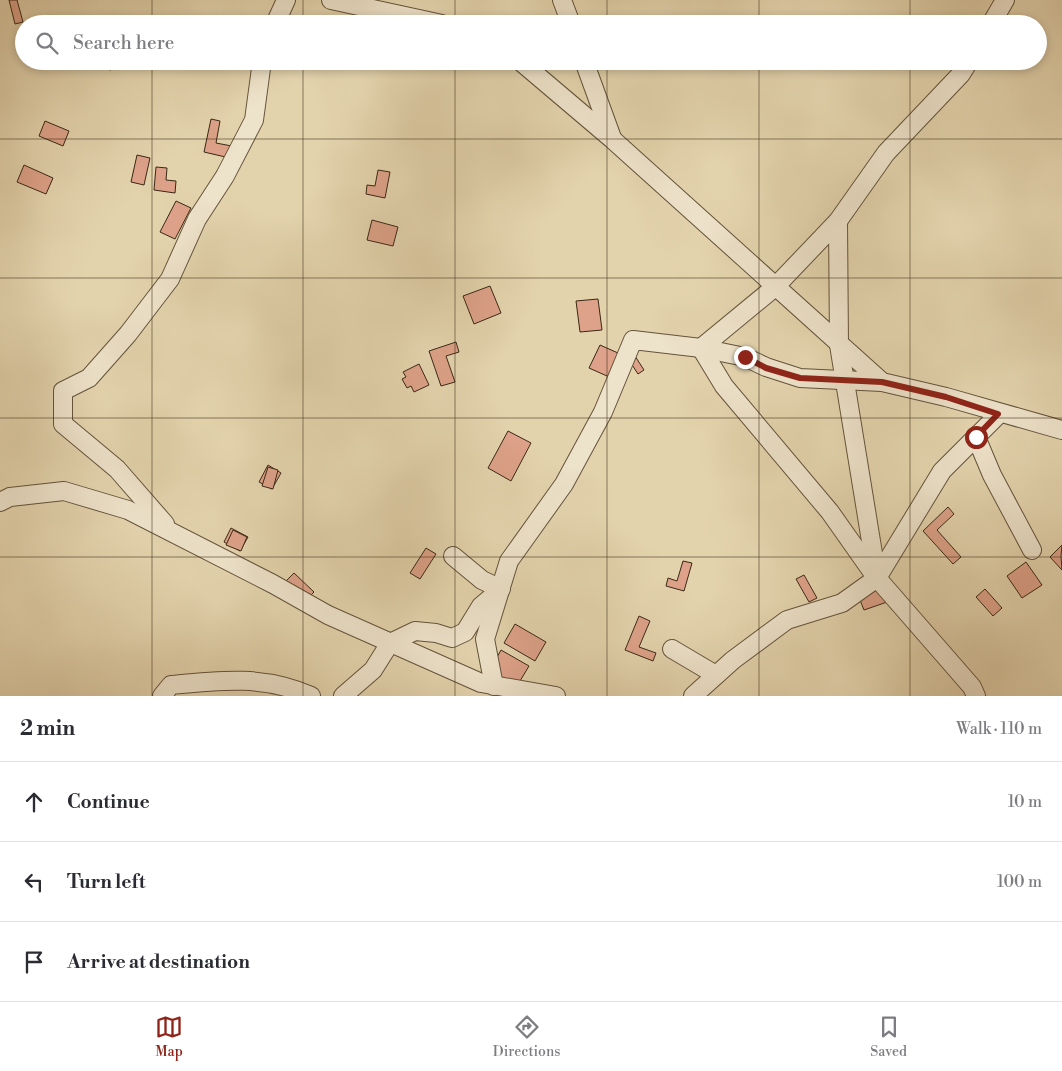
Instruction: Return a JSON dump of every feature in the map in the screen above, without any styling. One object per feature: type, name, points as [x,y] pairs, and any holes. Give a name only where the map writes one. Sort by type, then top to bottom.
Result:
[{"type":"street","points":[[279,15],[286,0]]},
{"type":"street","points":[[331,0],[400,15]]},
{"type":"street","points":[[562,0],[568,15]]},
{"type":"street","points":[[996,15],[1005,0]]},
{"type":"street","points":[[172,532],[117,469],[63,424],[63,390],[89,378],[128,334],[170,279],[197,219],[225,176],[254,120],[261,70]]},
{"type":"street","points":[[531,70],[612,139],[838,345],[882,382]]},
{"type":"street","points":[[587,70],[612,139]]},
{"type":"street","points":[[701,348],[775,287],[838,221],[886,153],[963,70]]},
{"type":"street","points":[[838,221],[838,345],[876,578]]},
{"type":"street","points":[[494,686],[485,639],[510,561],[564,484],[603,412],[634,340],[701,348],[745,357],[766,368],[800,378],[844,382],[882,382],[946,397],[998,414],[1062,430]]},
{"type":"street","points":[[701,348],[724,386],[830,512],[876,578],[972,687],[976,696]]},
{"type":"street","points":[[693,696],[787,620],[842,603],[876,578],[942,471],[998,414]]},
{"type":"street","points":[[976,437],[992,475],[1032,550]]},
{"type":"street","points":[[0,502],[10,497],[64,491],[128,510],[328,615],[481,684],[556,696]]},
{"type":"street","points":[[452,556],[482,580],[501,589]]},
{"type":"street","points":[[343,696],[373,670],[390,643],[414,631],[436,633],[452,638],[465,632],[481,606],[501,589]]},
{"type":"street","points":[[672,649],[716,676]]},
{"type":"street","points":[[162,696],[171,685],[254,680],[292,688],[311,696]]},
{"type":"building","points":[[9,0],[17,0],[21,15],[15,15],[15,24]]},
{"type":"building","points":[[211,119],[220,121],[216,143],[237,147],[234,159],[204,152]]},
{"type":"building","points":[[45,121],[69,131],[63,146],[39,136]]},
{"type":"building","points":[[137,155],[150,158],[144,185],[131,182]]},
{"type":"building","points":[[24,165],[53,178],[46,194],[17,182]]},
{"type":"building","points":[[156,167],[167,168],[166,180],[176,181],[175,193],[154,190]]},
{"type":"building","points":[[378,170],[390,172],[385,198],[366,194],[367,185],[375,186]]},
{"type":"building","points":[[176,201],[191,208],[175,239],[160,232]]},
{"type":"building","points":[[372,220],[398,227],[393,246],[367,240]]},
{"type":"building","points":[[490,286],[501,313],[474,324],[463,296]]},
{"type":"building","points":[[598,299],[602,330],[580,332],[576,301]]},
{"type":"building","points":[[456,342],[459,352],[446,356],[455,382],[441,386],[429,351]]},
{"type":"building","points":[[600,345],[627,357],[616,380],[589,368]]},
{"type":"building","points":[[633,353],[644,370],[638,374],[627,357]]},
{"type":"building","points":[[419,364],[429,385],[414,392],[411,386],[407,388],[402,379],[406,377],[403,372]]},
{"type":"building","points":[[508,431],[531,443],[511,481],[488,468]]},
{"type":"building","points":[[268,465],[281,473],[272,489],[259,482]]},
{"type":"building","points":[[268,467],[278,470],[273,489],[262,486]]},
{"type":"building","points":[[948,507],[954,514],[937,530],[961,557],[953,564],[923,531]]},
{"type":"building","points":[[231,528],[248,537],[240,551],[224,542]]},
{"type":"building","points":[[233,530],[247,537],[241,551],[226,545]]},
{"type":"building","points":[[1062,545],[1061,556],[1062,570],[1050,557]]},
{"type":"building","points":[[426,548],[436,554],[420,579],[410,573]]},
{"type":"building","points":[[683,561],[692,563],[684,591],[666,586],[668,578],[677,581]]},
{"type":"building","points":[[1026,562],[1042,585],[1022,598],[1007,576]]},
{"type":"building","points":[[294,573],[314,592],[304,602],[284,583]]},
{"type":"building","points":[[804,575],[817,598],[809,602],[796,579]]},
{"type":"building","points":[[887,585],[893,600],[864,610],[858,595]]},
{"type":"building","points":[[985,589],[1002,608],[993,616],[976,597]]},
{"type":"building","points":[[639,616],[650,621],[639,647],[656,653],[653,661],[625,650]]},
{"type":"building","points":[[515,624],[546,642],[535,661],[504,643]]},
{"type":"building","points":[[501,650],[529,666],[517,686],[490,670]]},
{"type":"route","points":[[745,357],[766,368],[800,378],[844,382],[882,382],[946,397],[998,414],[976,437]]}]
